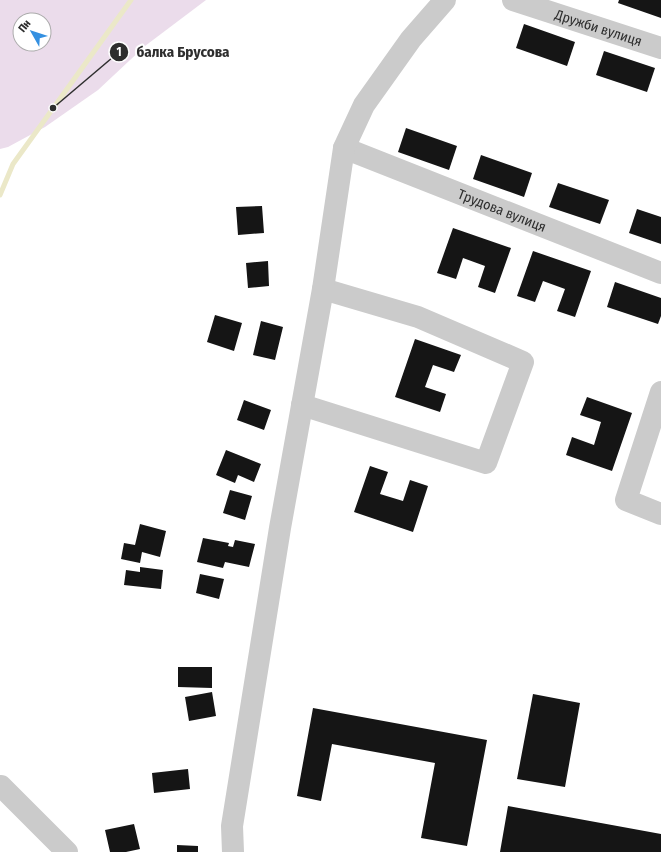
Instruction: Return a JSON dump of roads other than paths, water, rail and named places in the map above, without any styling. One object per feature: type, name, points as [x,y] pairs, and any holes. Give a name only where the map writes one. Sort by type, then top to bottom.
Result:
[{"type":"street","points":[[233,852],[232,826],[280,528],[323,289],[344,148],[364,105],[410,39],[445,0]]},
{"type":"street","name":"Дружби вулиця","points":[[512,0],[661,48]]},
{"type":"street","name":"Трудова вулиця","points":[[344,148],[661,273]]},
{"type":"street","points":[[302,405],[486,463],[523,362],[418,317],[323,289]]},
{"type":"street","points":[[661,392],[626,500],[661,514]]},
{"type":"street","points":[[1,786],[67,852]]},
{"type":"waterway","points":[[0,195],[13,164],[131,0]]},
{"type":"place","name":"балка Брусова","points":[[53,108]]}]
